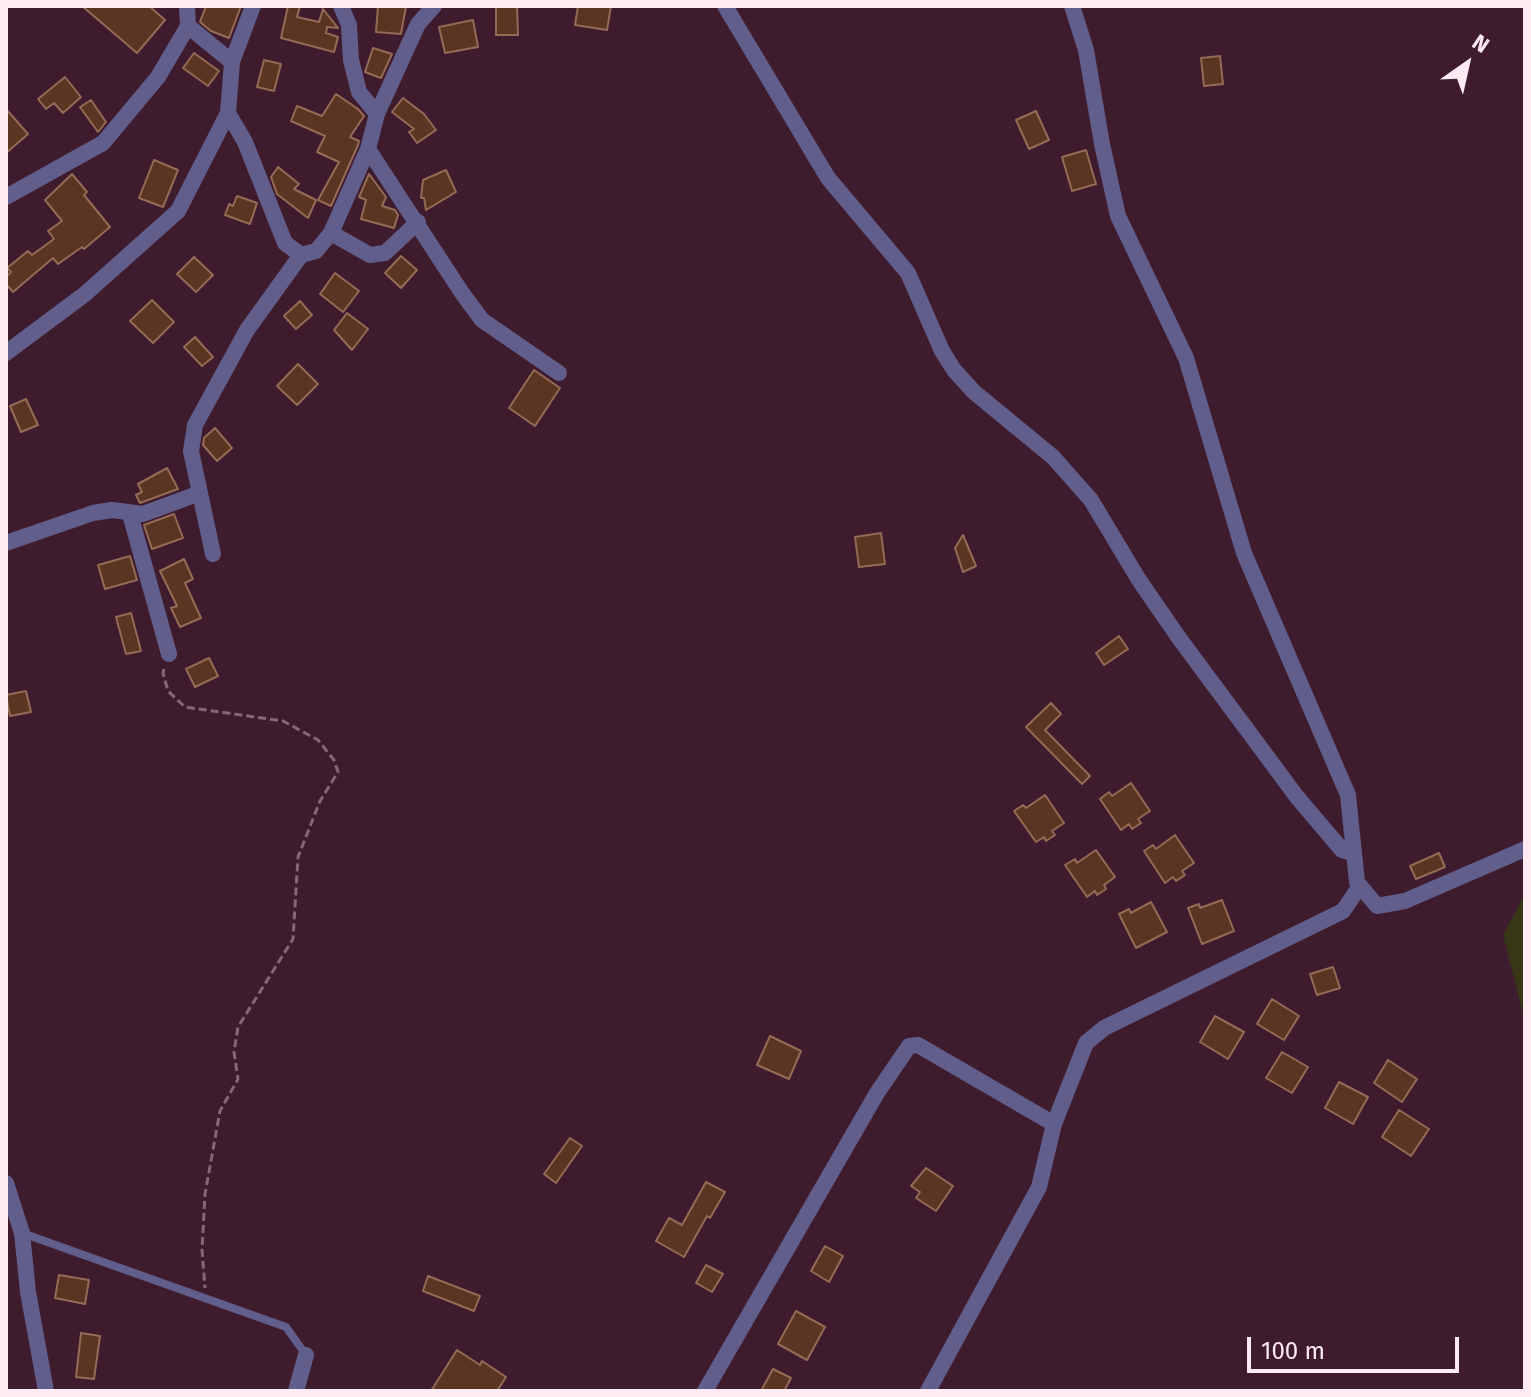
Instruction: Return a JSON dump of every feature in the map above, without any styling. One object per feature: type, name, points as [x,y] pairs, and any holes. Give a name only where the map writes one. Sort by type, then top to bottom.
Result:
[{"type":"street","points":[[6,197],[103,143],[158,77],[188,26],[187,6]]},
{"type":"street","points":[[6,353],[85,294],[178,211],[228,113],[232,62],[253,6]]},
{"type":"street","points":[[341,6],[349,25],[351,60],[359,92],[377,114]]},
{"type":"street","points":[[213,554],[191,451],[195,425],[247,330],[301,255],[316,251],[331,233],[368,149],[377,114],[418,24],[434,6]]},
{"type":"street","points":[[725,6],[828,178],[908,273],[942,351],[954,370],[974,392],[1053,457],[1091,500],[1139,580],[1179,638],[1297,797],[1342,850],[1354,854]]},
{"type":"street","points":[[1072,6],[1086,50],[1118,216],[1186,358],[1244,553],[1348,795],[1360,886],[1377,906]]},
{"type":"street","points":[[188,26],[232,62]]},
{"type":"street","points":[[228,113],[245,142],[285,243],[301,255]]},
{"type":"street","points":[[368,149],[482,320],[559,373]]},
{"type":"street","points":[[331,233],[370,255],[385,253],[418,222]]},
{"type":"street","points":[[6,543],[93,513],[112,510],[143,514],[200,493]]},
{"type":"street","points":[[130,514],[169,654]]},
{"type":"street","points":[[928,1391],[1039,1187],[1054,1124],[1086,1043],[1104,1028],[1343,911],[1405,901],[1525,849]]},
{"type":"street","points":[[1343,911],[1360,886]]},
{"type":"street","points":[[705,1391],[877,1093],[909,1046],[918,1045],[1054,1124]]},
{"type":"street","points":[[6,1183],[22,1233],[28,1292],[46,1391]]},
{"type":"street","points":[[296,1391],[306,1355]]},
{"type":"lane","points":[[22,1233],[286,1327],[306,1355]]},
{"type":"path","points":[[169,654],[163,673],[168,691],[185,707],[283,721],[318,740],[334,760],[338,772],[320,801],[298,857],[293,939],[238,1027],[234,1052],[238,1079],[220,1111],[205,1194],[202,1250],[205,1298]]},
{"type":"shaded area","points":[[1525,894],[1525,1022],[1503,935]]},
{"type":"building","points":[[82,6],[149,6],[165,20],[137,53]]},
{"type":"building","points":[[206,6],[241,6],[229,38],[211,31],[200,22]]},
{"type":"building","points":[[288,6],[300,6],[297,17],[319,22],[323,9],[338,28],[327,27],[326,33],[338,37],[334,52],[281,38]]},
{"type":"building","points":[[378,6],[406,6],[401,34],[376,32]]},
{"type":"building","points":[[578,6],[611,6],[607,30],[575,25]]},
{"type":"building","points":[[496,7],[517,7],[518,35],[496,35]]},
{"type":"building","points":[[473,20],[478,47],[445,53],[439,27]]},
{"type":"building","points":[[373,48],[392,54],[381,78],[365,72]]},
{"type":"building","points":[[194,53],[219,71],[208,86],[183,68]]},
{"type":"building","points":[[1220,56],[1223,84],[1204,86],[1201,58]]},
{"type":"building","points":[[264,60],[281,64],[274,91],[257,87]]},
{"type":"building","points":[[65,77],[81,97],[63,113],[54,103],[46,109],[38,99]]},
{"type":"building","points":[[336,94],[364,116],[350,137],[359,141],[358,145],[331,206],[318,200],[339,162],[317,152],[325,136],[291,121],[297,106],[322,116]]},
{"type":"building","points":[[403,98],[424,114],[436,130],[417,143],[409,132],[414,129],[392,112]]},
{"type":"building","points":[[91,100],[106,122],[98,132],[80,107]]},
{"type":"building","points":[[6,109],[28,134],[6,153]]},
{"type":"building","points":[[1036,111],[1049,140],[1029,149],[1016,120]]},
{"type":"building","points":[[1086,150],[1096,184],[1072,191],[1062,157]]},
{"type":"building","points":[[154,160],[178,170],[163,207],[139,198]]},
{"type":"building","points":[[278,167],[299,184],[294,189],[316,200],[308,218],[277,194],[271,177]]},
{"type":"building","points":[[446,170],[456,192],[426,210],[424,198],[421,198],[423,180]]},
{"type":"building","points":[[72,174],[87,192],[84,195],[110,227],[84,249],[82,247],[58,264],[53,258],[13,292],[6,284],[6,277],[11,272],[7,268],[28,251],[32,255],[54,239],[48,231],[62,221],[45,200]]},
{"type":"building","points":[[369,174],[386,197],[382,206],[395,210],[398,215],[394,228],[361,219],[366,200],[359,197]]},
{"type":"building","points":[[237,196],[257,203],[250,224],[225,215],[229,204],[233,206]]},
{"type":"building","points":[[401,256],[417,270],[401,288],[385,273]]},
{"type":"building","points":[[194,257],[213,275],[196,292],[177,274]]},
{"type":"building","points":[[335,273],[359,291],[343,312],[320,294]]},
{"type":"building","points":[[152,300],[174,322],[153,343],[130,321]]},
{"type":"building","points":[[300,301],[312,315],[296,329],[284,316]]},
{"type":"building","points":[[347,313],[368,329],[352,350],[334,330]]},
{"type":"building","points":[[195,337],[213,357],[202,366],[184,347]]},
{"type":"building","points":[[298,364],[318,384],[297,405],[277,386]]},
{"type":"building","points":[[534,370],[560,388],[535,426],[509,408]]},
{"type":"building","points":[[26,399],[38,425],[21,432],[10,406]]},
{"type":"building","points":[[215,428],[232,448],[217,461],[203,445],[204,438]]},
{"type":"building","points":[[167,468],[178,489],[140,503],[136,495],[142,492],[138,484]]},
{"type":"building","points":[[174,514],[183,538],[152,549],[144,525]]},
{"type":"building","points":[[881,533],[885,564],[859,567],[855,537]]},
{"type":"building","points":[[963,535],[976,566],[963,572],[955,548]]},
{"type":"building","points":[[130,556],[137,580],[105,589],[98,565]]},
{"type":"building","points":[[184,559],[193,579],[185,583],[201,618],[180,627],[171,608],[177,606],[160,571]]},
{"type":"building","points":[[131,613],[141,651],[126,654],[116,617]]},
{"type":"building","points":[[1119,636],[1128,649],[1104,665],[1096,653]]},
{"type":"building","points":[[209,658],[218,676],[195,687],[186,669]]},
{"type":"building","points":[[26,691],[31,712],[10,716],[6,695]]},
{"type":"building","points":[[1051,703],[1061,714],[1045,730],[1090,776],[1082,784],[1026,727]]},
{"type":"building","points":[[1131,783],[1150,811],[1138,819],[1141,823],[1132,829],[1129,824],[1121,830],[1100,799],[1109,792],[1112,796]]},
{"type":"building","points":[[1045,795],[1064,823],[1052,831],[1055,835],[1046,841],[1044,837],[1036,842],[1014,811],[1023,805],[1026,808]]},
{"type":"building","points":[[1175,835],[1194,863],[1182,871],[1185,875],[1176,881],[1173,877],[1165,883],[1144,851],[1153,845],[1156,849]]},
{"type":"building","points":[[1096,850],[1115,877],[1104,885],[1106,889],[1097,895],[1095,891],[1087,897],[1065,865],[1075,859],[1077,863]]},
{"type":"building","points":[[1439,853],[1445,867],[1416,879],[1410,866]]},
{"type":"building","points":[[1222,900],[1234,931],[1202,944],[1188,908],[1199,904],[1200,908]]},
{"type":"building","points":[[1151,902],[1167,932],[1136,948],[1119,914],[1129,909],[1131,913]]},
{"type":"building","points":[[1333,967],[1340,988],[1317,995],[1310,974]]},
{"type":"building","points":[[1272,999],[1299,1016],[1284,1040],[1257,1024]]},
{"type":"building","points":[[1215,1016],[1244,1032],[1228,1059],[1200,1042]]},
{"type":"building","points":[[770,1036],[801,1051],[789,1079],[757,1065]]},
{"type":"building","points":[[1282,1052],[1308,1067],[1292,1093],[1266,1078]]},
{"type":"building","points":[[1388,1060],[1417,1079],[1402,1102],[1374,1083]]},
{"type":"building","points":[[1339,1082],[1368,1097],[1353,1124],[1325,1108]]},
{"type":"building","points":[[1399,1110],[1429,1129],[1411,1156],[1382,1137]]},
{"type":"building","points":[[570,1138],[582,1146],[556,1183],[544,1174]]},
{"type":"building","points":[[926,1168],[953,1186],[936,1211],[916,1198],[920,1192],[911,1186]]},
{"type":"building","points":[[706,1182],[725,1192],[710,1218],[707,1216],[684,1257],[656,1241],[669,1218],[682,1225]]},
{"type":"building","points":[[825,1246],[843,1256],[829,1282],[811,1271]]},
{"type":"building","points":[[706,1265],[723,1274],[712,1292],[696,1283]]},
{"type":"building","points":[[59,1275],[89,1280],[85,1304],[55,1298]]},
{"type":"building","points":[[428,1276],[480,1296],[474,1311],[423,1291]]},
{"type":"building","points":[[796,1311],[825,1327],[807,1360],[778,1344]]},
{"type":"building","points":[[81,1333],[100,1336],[94,1379],[76,1377]]},
{"type":"building","points":[[457,1350],[480,1365],[482,1361],[506,1377],[497,1391],[431,1391]]},
{"type":"building","points":[[773,1369],[791,1378],[784,1391],[761,1391]]}]
